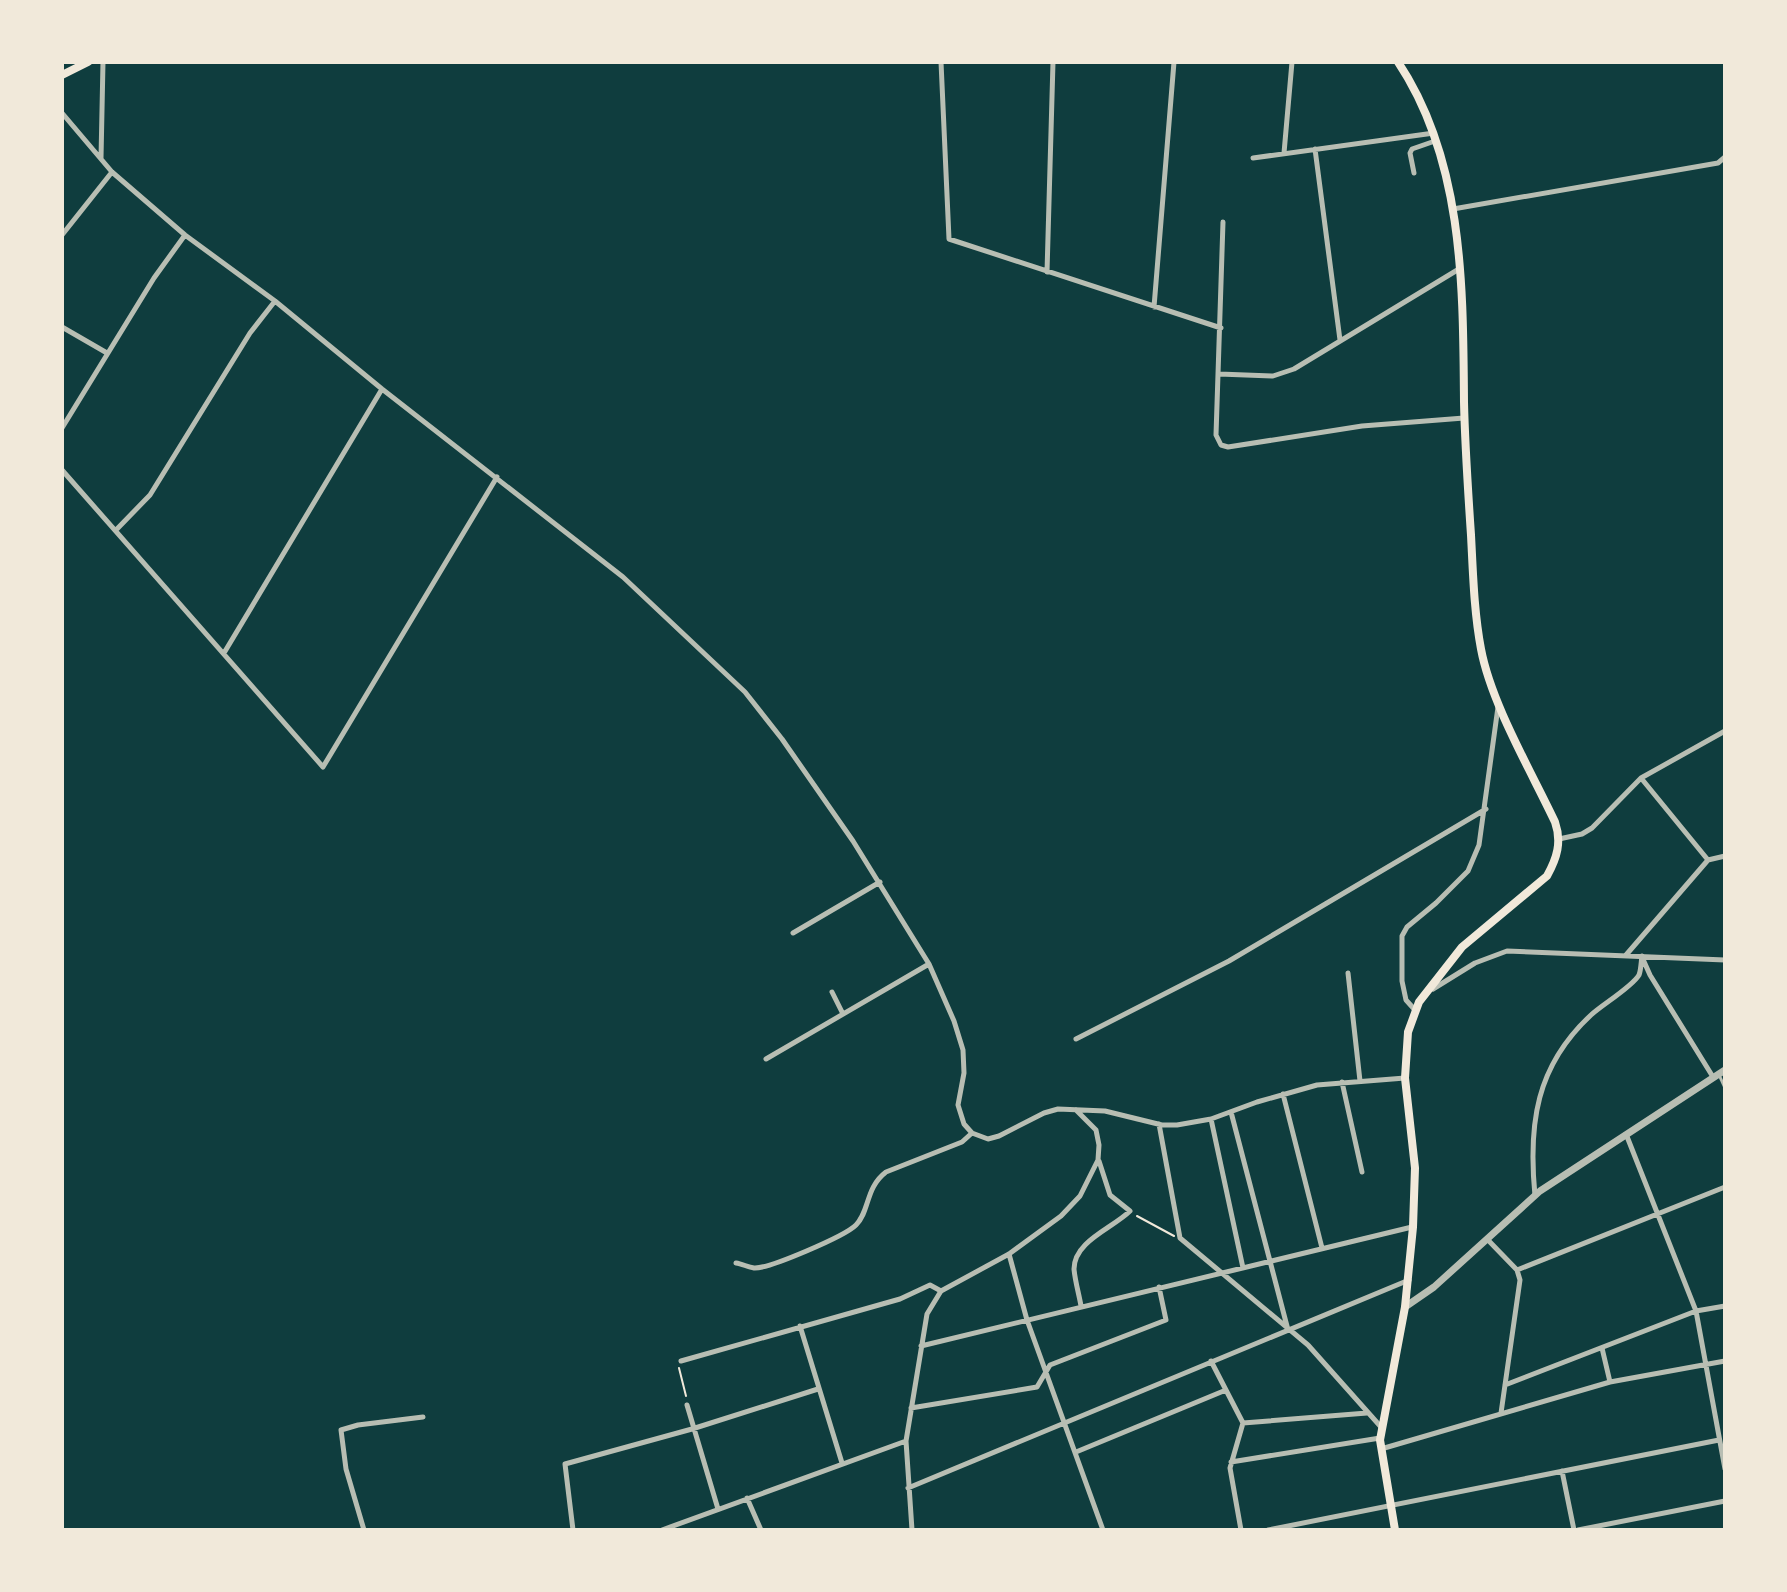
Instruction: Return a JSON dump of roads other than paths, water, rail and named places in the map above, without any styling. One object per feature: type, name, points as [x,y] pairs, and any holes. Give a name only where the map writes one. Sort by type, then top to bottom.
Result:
[{"type":"main road","points":[[62,75],[88,62]]},
{"type":"main road","points":[[1395,1530],[1380,1438],[1405,1307],[1413,1227],[1415,1168],[1405,1078],[1408,1032],[1425,993],[1462,947],[1547,876],[1555,862],[1559,839],[1555,822],[1499,702],[1481,652],[1464,418],[1460,269],[1453,209],[1436,136],[1425,108],[1398,62]]},
{"type":"street","points":[[101,159],[103,62]]},
{"type":"street","points":[[941,62],[949,239],[1221,328]]},
{"type":"street","points":[[1047,272],[1053,62]]},
{"type":"street","points":[[1154,307],[1174,62]]},
{"type":"street","points":[[1284,153],[1292,62]]},
{"type":"street","points":[[62,113],[112,172],[185,235],[275,301],[382,389],[623,577],[745,692],[782,739],[880,882],[929,964],[960,1038],[964,1073],[958,1105],[964,1124],[972,1133],[988,1139],[999,1136],[1058,1109],[1105,1111],[1159,1124],[1177,1125],[1211,1119],[1283,1094],[1342,1082],[1405,1078]]},
{"type":"street","points":[[1253,158],[1436,136]]},
{"type":"street","points":[[1414,173],[1412,149],[1436,136]]},
{"type":"street","points":[[1315,149],[1340,340]]},
{"type":"street","points":[[1453,209],[1718,163],[1725,157]]},
{"type":"street","points":[[62,235],[112,172]]},
{"type":"street","points":[[1223,222],[1216,435],[1221,445],[1228,447],[1362,426],[1464,418]]},
{"type":"street","points":[[62,428],[154,278],[185,235]]},
{"type":"street","points":[[1219,374],[1273,376],[1294,369],[1460,269]]},
{"type":"street","points":[[116,530],[150,495],[250,333],[275,301]]},
{"type":"street","points":[[62,327],[107,353]]},
{"type":"street","points":[[224,653],[382,389]]},
{"type":"street","points":[[62,470],[323,767],[497,477]]},
{"type":"street","points":[[1415,1010],[1406,1000],[1402,981],[1403,932],[1468,871],[1479,845],[1499,702]]},
{"type":"street","points":[[1559,839],[1582,834],[1592,828],[1641,778],[1725,731]]},
{"type":"street","points":[[1641,778],[1708,860]]},
{"type":"street","points":[[1076,1039],[1229,961],[1486,809]]},
{"type":"street","points":[[1626,956],[1708,860],[1725,856]]},
{"type":"street","points":[[793,933],[880,882]]},
{"type":"street","points":[[1425,993],[1475,963],[1507,951],[1725,960]]},
{"type":"street","points":[[1405,1307],[1434,1287],[1535,1196],[1719,1073],[1650,975],[1642,956]]},
{"type":"street","points":[[1535,1196],[1531,1142],[1537,1105],[1548,1072],[1573,1033],[1638,975],[1642,956]]},
{"type":"street","points":[[766,1059],[929,964]]},
{"type":"street","points":[[1348,973],[1360,1081]]},
{"type":"street","points":[[832,992],[843,1014]]},
{"type":"street","points":[[1342,1082],[1362,1172]]},
{"type":"street","points":[[1283,1094],[1322,1248]]},
{"type":"street","points":[[912,1530],[906,1441],[927,1314],[941,1291],[1009,1254],[1061,1216],[1090,1181],[1098,1160],[1099,1145],[1096,1130],[1076,1109]]},
{"type":"street","points":[[1231,1112],[1288,1330]]},
{"type":"street","points":[[1211,1119],[1243,1268]]},
{"type":"street","points":[[1159,1124],[1180,1238],[1324,1362],[1381,1427]]},
{"type":"street","points":[[736,1263],[755,1268],[787,1259],[838,1235],[857,1224],[877,1179],[886,1172],[962,1142],[972,1133]]},
{"type":"street","points":[[1626,1134],[1696,1311],[1725,1469]]},
{"type":"street","points":[[1081,1306],[1074,1271],[1076,1258],[1087,1243],[1130,1211],[1110,1195],[1098,1160]]},
{"type":"street","points":[[1517,1270],[1725,1187]]},
{"type":"street","points":[[921,1346],[1413,1227]]},
{"type":"street","points":[[1487,1239],[1517,1270],[1520,1280],[1501,1413]]},
{"type":"street","points":[[1009,1254],[1027,1320],[1103,1530]]},
{"type":"street","points":[[908,1488],[1409,1280]]},
{"type":"street","points":[[681,1361],[900,1299],[930,1285],[941,1291]]},
{"type":"street","points":[[911,1408],[1037,1387],[1050,1365],[1166,1320],[1159,1287]]},
{"type":"street","points":[[1505,1385],[1696,1311],[1725,1306]]},
{"type":"street","points":[[800,1326],[842,1463]]},
{"type":"street","points":[[1602,1348],[1610,1382]]},
{"type":"street","points":[[1211,1361],[1243,1423],[1230,1468],[1241,1530]]},
{"type":"street","points":[[1380,1450],[1610,1382],[1725,1361]]},
{"type":"street","points":[[573,1530],[565,1464],[692,1429],[818,1389]]},
{"type":"street","points":[[1076,1452],[1226,1390]]},
{"type":"street","points":[[687,1405],[718,1509]]},
{"type":"street","points":[[1243,1423],[1367,1413]]},
{"type":"street","points":[[364,1530],[346,1469],[341,1430],[423,1417]]},
{"type":"street","points":[[1231,1462],[1380,1438]]},
{"type":"street","points":[[1268,1530],[1719,1440]]},
{"type":"street","points":[[662,1530],[906,1441]]},
{"type":"street","points":[[1562,1471],[1576,1530],[1725,1501]]},
{"type":"street","points":[[747,1498],[761,1530]]},
{"type":"lane","points":[[1719,1073],[1725,1088]]}]
